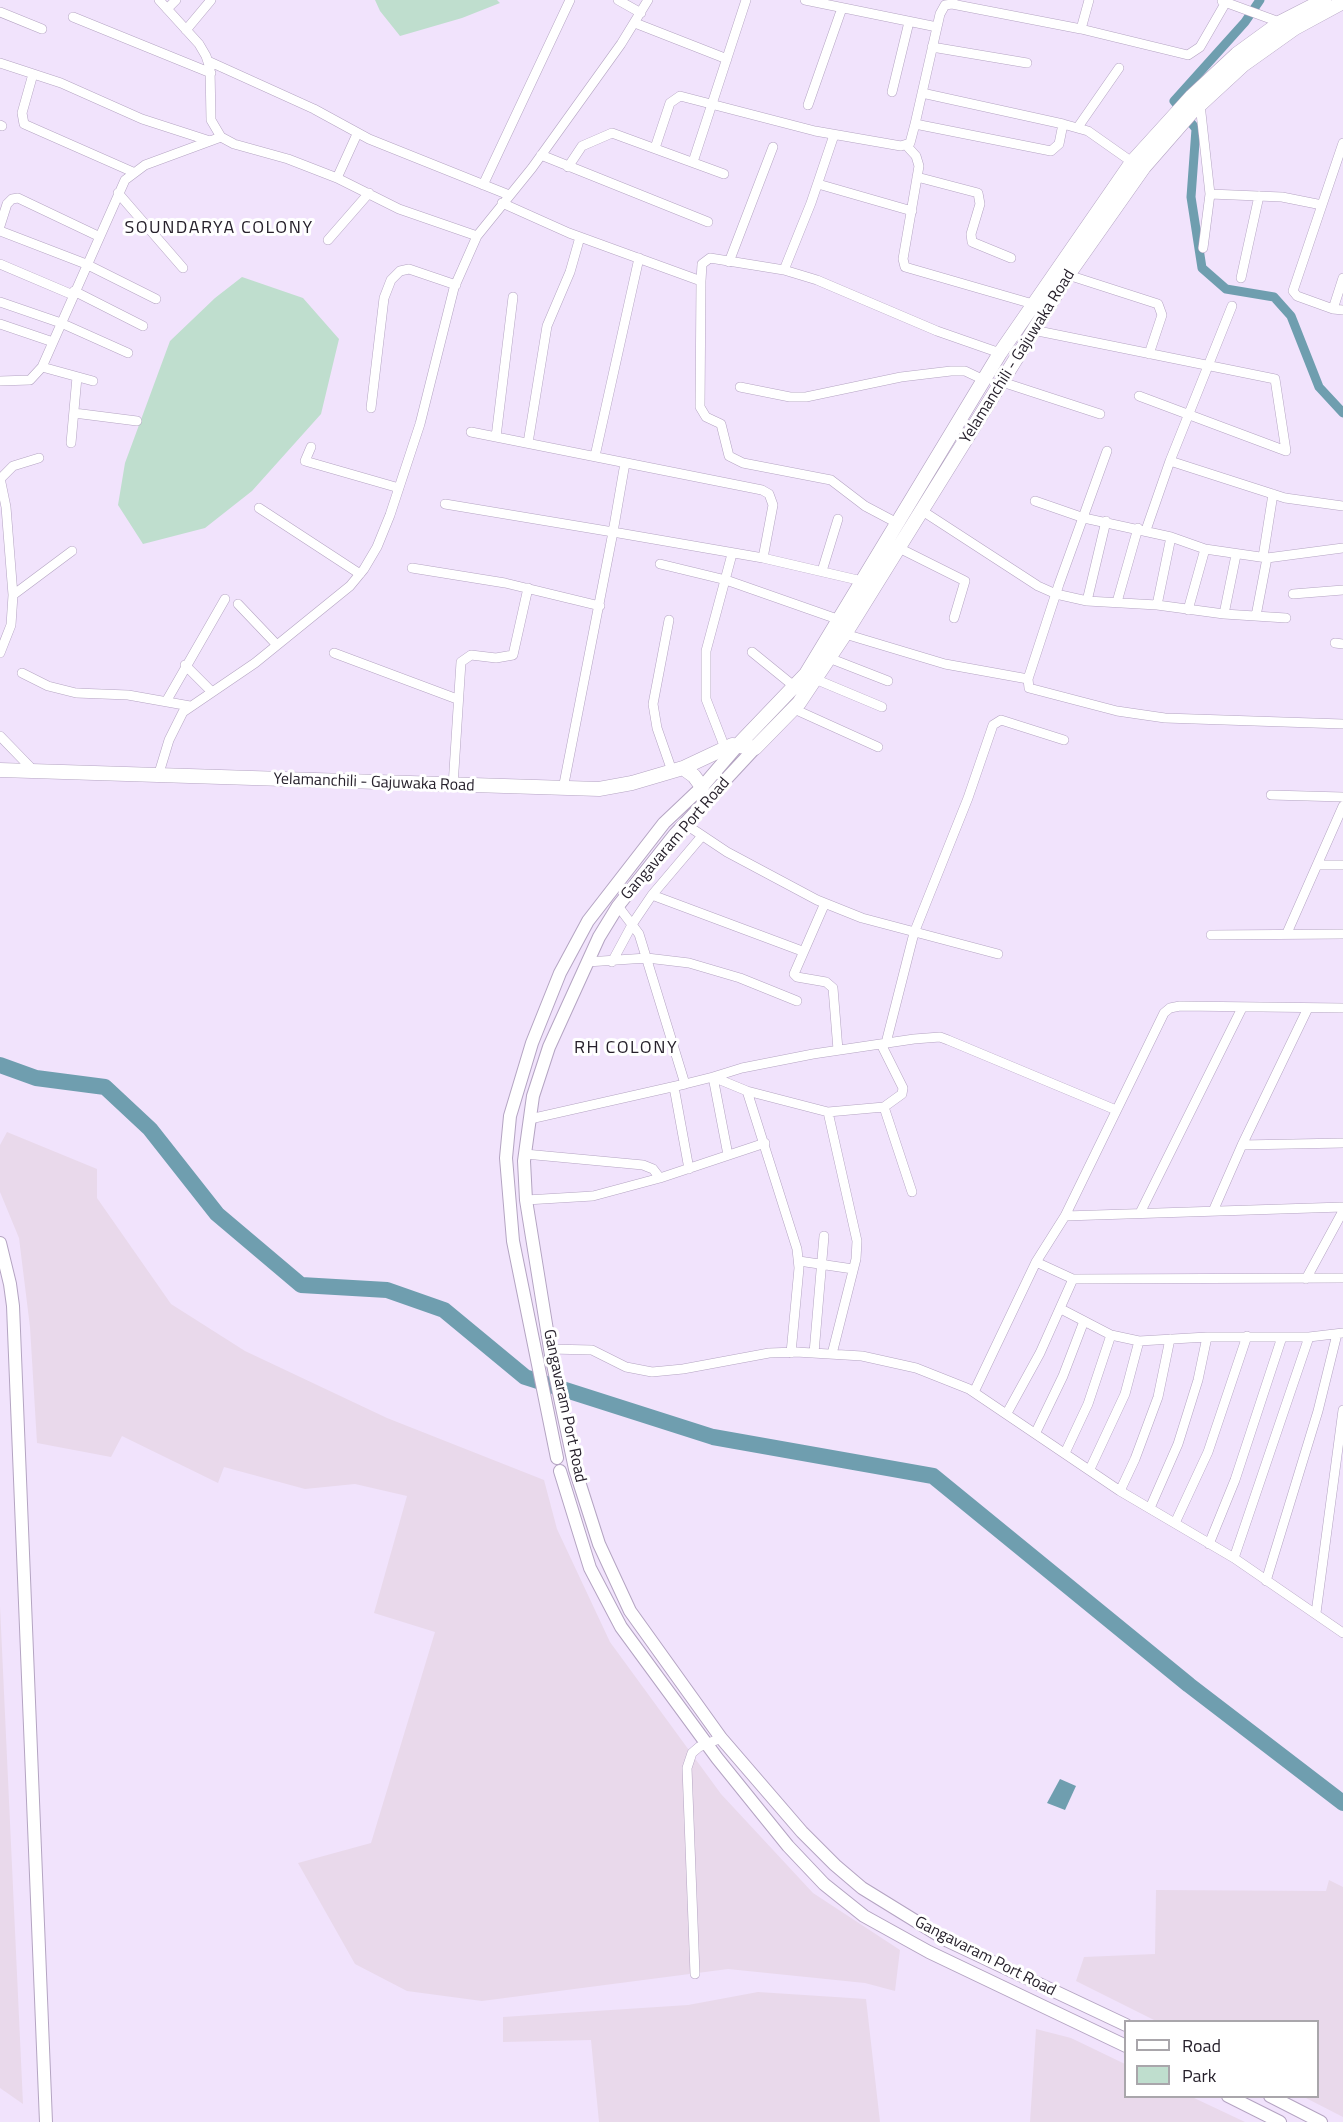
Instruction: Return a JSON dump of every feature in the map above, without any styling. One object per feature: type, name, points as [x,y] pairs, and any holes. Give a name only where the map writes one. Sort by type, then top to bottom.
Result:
[{"type":"main road","name":"Yelamanchili - Gajuwaka Road","points":[[1195,104],[1237,54],[1281,22],[1324,0]]},
{"type":"main road","name":"Yelamanchili - Gajuwaka Road","points":[[739,744],[755,748],[794,709],[815,679],[899,548],[1033,330],[1149,152],[1195,104],[1243,64],[1295,28],[1343,2]]},
{"type":"main road","name":"Yelamanchili - Gajuwaka Road","points":[[0,770],[159,773],[310,782],[599,789],[632,783],[678,769],[739,744],[806,674],[899,524],[1000,353],[1132,162],[1149,152]]},
{"type":"main road","points":[[678,769],[694,776],[702,787]]},
{"type":"street","points":[[159,0],[199,44],[208,61],[211,74],[211,120],[221,137],[234,144],[288,159],[337,178],[425,219],[477,237]]},
{"type":"street","points":[[167,9],[176,0]]},
{"type":"street","points":[[186,30],[211,0]]},
{"type":"street","points":[[483,184],[570,0]]},
{"type":"street","points":[[618,0],[641,13]]},
{"type":"street","points":[[159,773],[175,724],[190,706],[277,645],[350,585],[360,574],[377,547],[399,488],[420,424],[456,285],[477,237],[541,155],[635,23],[648,0]]},
{"type":"street","points":[[693,162],[746,0]]},
{"type":"street","points":[[805,0],[848,5],[937,27]]},
{"type":"street","points":[[1081,29],[1089,0]]},
{"type":"street","points":[[906,145],[912,136],[937,27],[943,8],[948,3],[953,2],[1081,29],[1188,55],[1200,47],[1223,1],[1237,3],[1248,10],[1295,28]]},
{"type":"street","points":[[808,105],[848,5]]},
{"type":"street","points":[[0,12],[42,29]]},
{"type":"street","points":[[73,17],[211,74]]},
{"type":"street","points":[[892,92],[909,21]]},
{"type":"street","points":[[635,23],[728,59]]},
{"type":"street","points":[[932,47],[1027,63]]},
{"type":"street","points":[[208,61],[271,88],[357,134],[509,195]]},
{"type":"street","points":[[0,63],[61,82],[142,118],[210,141]]},
{"type":"street","points":[[1078,127],[1119,68]]},
{"type":"street","points":[[33,74],[22,113],[24,124],[133,172]]},
{"type":"street","points":[[922,93],[1078,127],[1097,136],[1132,162]]},
{"type":"street","points":[[655,148],[675,97],[685,96],[712,105],[834,135],[906,145]]},
{"type":"street","points":[[1195,104],[1210,194],[1203,248]]},
{"type":"street","points":[[915,124],[1046,152],[1056,149],[1063,124]]},
{"type":"street","points":[[337,178],[357,134]]},
{"type":"street","points":[[568,167],[579,149],[595,143],[608,134],[655,148],[724,174]]},
{"type":"street","points":[[784,270],[818,184],[834,135]]},
{"type":"street","points":[[0,381],[30,380],[42,368],[98,236],[118,193],[133,172],[221,137]]},
{"type":"street","points":[[1343,143],[1293,291],[1297,296],[1338,309],[1343,278]]},
{"type":"street","points":[[906,145],[918,160],[903,259],[907,270],[1034,304]]},
{"type":"street","points":[[729,262],[773,147]]},
{"type":"street","points":[[541,155],[708,222]]},
{"type":"street","points":[[917,177],[978,192],[980,204],[971,234],[972,243],[1011,258]]},
{"type":"street","points":[[818,184],[912,211]]},
{"type":"street","points":[[118,193],[183,268]]},
{"type":"street","points":[[328,240],[369,193]]},
{"type":"street","points":[[1210,194],[1259,196],[1322,205]]},
{"type":"street","points":[[1241,278],[1259,196]]},
{"type":"street","points":[[0,226],[7,204],[12,199],[18,198],[98,236]]},
{"type":"street","points":[[502,203],[580,237],[701,281]]},
{"type":"street","points":[[0,231],[86,264],[156,299]]},
{"type":"street","points":[[528,443],[548,326],[567,280],[580,237]]},
{"type":"street","points":[[595,456],[639,258]]},
{"type":"street","points":[[899,524],[866,506],[831,480],[743,463],[729,456],[721,424],[706,417],[700,407],[701,271],[705,260],[784,270],[817,280],[937,331],[1000,353]]},
{"type":"street","points":[[0,264],[74,293],[143,326]]},
{"type":"street","points":[[372,408],[384,298],[390,280],[400,271],[409,269],[456,285]]},
{"type":"street","points":[[1068,275],[1158,303],[1162,315],[1149,354]]},
{"type":"street","points":[[496,437],[513,297]]},
{"type":"street","points":[[0,302],[61,323],[128,353]]},
{"type":"street","points":[[1117,602],[1142,529],[1233,306]]},
{"type":"street","points":[[0,324],[53,342]]},
{"type":"street","points":[[1033,330],[1275,379],[1286,451],[1139,396]]},
{"type":"street","points":[[42,368],[93,381]]},
{"type":"street","points":[[740,387],[790,397],[806,397],[901,378],[951,371],[965,372],[984,380]]},
{"type":"street","points":[[71,443],[77,377]]},
{"type":"street","points":[[1002,382],[1100,414]]},
{"type":"street","points":[[74,413],[137,421]]},
{"type":"street","points":[[471,432],[769,494],[773,505],[763,558]]},
{"type":"street","points":[[311,447],[305,460],[399,488]]},
{"type":"street","points":[[1107,451],[1056,594],[1028,679],[1028,686],[1033,690],[1140,715],[1187,721],[1343,724]]},
{"type":"street","points":[[0,653],[11,625],[13,595],[6,507],[0,479],[13,466],[39,458]]},
{"type":"street","points":[[1170,461],[1273,495],[1343,506]]},
{"type":"street","points":[[562,789],[600,606],[625,463]]},
{"type":"street","points":[[1256,616],[1273,495]]},
{"type":"street","points":[[1035,501],[1084,518],[1142,529],[1205,549],[1236,555],[1265,557],[1343,548]]},
{"type":"street","points":[[445,504],[763,558],[862,581]]},
{"type":"street","points":[[259,508],[360,574]]},
{"type":"street","points":[[921,510],[1021,576],[1056,594],[1087,601],[1157,605],[1224,614],[1286,618]]},
{"type":"street","points":[[822,571],[838,519]]},
{"type":"street","points":[[1087,601],[1106,521]]},
{"type":"street","points":[[1157,605],[1171,537]]},
{"type":"street","points":[[899,548],[964,581],[954,618]]},
{"type":"street","points":[[1188,610],[1205,549]]},
{"type":"street","points":[[13,595],[72,551]]},
{"type":"street","points":[[725,748],[706,699],[706,651],[732,554]]},
{"type":"street","points":[[1224,614],[1236,555]]},
{"type":"street","points":[[660,564],[726,580],[840,620]]},
{"type":"street","points":[[412,568],[528,588],[600,606]]},
{"type":"street","points":[[453,786],[460,668],[465,658],[513,655],[528,588]]},
{"type":"street","points":[[1293,594],[1343,590]]},
{"type":"street","points":[[167,700],[185,665],[225,599]]},
{"type":"street","points":[[238,604],[277,645]]},
{"type":"street","points":[[669,620],[653,704],[657,728],[678,769]]},
{"type":"street","points":[[845,634],[945,664],[1028,679]]},
{"type":"street","points":[[334,652],[457,699]]},
{"type":"street","points":[[752,652],[795,687]]},
{"type":"street","points":[[829,658],[888,681]]},
{"type":"street","points":[[185,665],[211,691]]},
{"type":"street","points":[[22,673],[48,686],[76,693],[167,700],[190,706]]},
{"type":"street","points":[[815,679],[882,707]]},
{"type":"street","points":[[794,709],[878,747]]},
{"type":"street","points":[[713,1077],[747,1091],[828,1112],[884,1107],[902,1094],[903,1088],[884,1043],[914,933],[968,798],[993,725],[1001,720],[1064,740]]},
{"type":"street","points":[[0,736],[32,769]]},
{"type":"street","name":"Gangavaram Port Road","points":[[557,1458],[535,1357],[509,1217],[506,1141],[520,1081],[560,973],[588,921],[664,823],[702,787],[739,744]]},
{"type":"street","name":"Gangavaram Port Road","points":[[755,748],[685,824],[618,906],[587,962],[549,1047],[530,1119],[532,1200],[551,1352],[573,1460],[599,1544],[630,1611],[721,1738],[802,1832],[862,1888],[948,1941],[1124,2025]]},
{"type":"street","points":[[1271,795],[1343,797]]},
{"type":"street","points":[[1287,933],[1319,865],[1343,806]]},
{"type":"street","points":[[685,824],[779,882],[825,903],[862,918],[998,954]]},
{"type":"street","points":[[612,962],[633,923],[652,895],[702,836]]},
{"type":"street","points":[[1319,865],[1343,865]]},
{"type":"street","points":[[652,895],[802,951]]},
{"type":"street","points":[[825,903],[794,969],[795,975],[826,982],[833,988],[838,1050]]},
{"type":"street","points":[[618,906],[633,923],[647,958],[685,1084]]},
{"type":"street","points":[[1211,935],[1343,934]]},
{"type":"street","points":[[587,962],[647,958],[715,970],[797,1000]]},
{"type":"street","points":[[549,999],[567,1006]]},
{"type":"street","points":[[972,1391],[1036,1262],[1065,1216],[1164,1012],[1170,1008],[1343,1008]]},
{"type":"street","points":[[1140,1213],[1242,1008]]},
{"type":"street","points":[[1214,1209],[1308,1008]]},
{"type":"street","points":[[530,1119],[674,1087],[742,1068],[838,1050],[940,1037],[1116,1110]]},
{"type":"street","points":[[713,1077],[728,1155]]},
{"type":"street","points":[[674,1087],[688,1169]]},
{"type":"street","points":[[747,1091],[765,1143],[799,1261],[790,1353]]},
{"type":"street","points":[[884,1107],[912,1192]]},
{"type":"street","points":[[828,1112],[857,1241],[853,1269],[832,1354]]},
{"type":"street","points":[[532,1200],[593,1196],[660,1178],[765,1143]]},
{"type":"street","points":[[1242,1145],[1343,1143]]},
{"type":"street","points":[[530,1154],[643,1165],[653,1169],[660,1178]]},
{"type":"street","points":[[1065,1216],[1214,1209],[1343,1209],[1306,1279]]},
{"type":"street","points":[[814,1353],[824,1236]]},
{"type":"street","points":[[0,1243],[13,1306],[46,2122]]},
{"type":"street","points":[[799,1261],[853,1269]]},
{"type":"street","points":[[1036,1262],[1072,1279],[1343,1278]]},
{"type":"street","points":[[1007,1413],[1061,1308],[1072,1279]]},
{"type":"street","points":[[1061,1308],[1111,1335],[1139,1341],[1247,1336],[1309,1337],[1340,1334],[1266,1581]]},
{"type":"street","points":[[1036,1432],[1063,1377],[1084,1321]]},
{"type":"street","points":[[1065,1453],[1088,1404],[1111,1335]]},
{"type":"street","points":[[1175,1523],[1208,1452],[1247,1336]]},
{"type":"street","points":[[1150,1508],[1178,1444],[1198,1380],[1207,1337]]},
{"type":"street","points":[[1209,1544],[1234,1480],[1282,1337]]},
{"type":"street","points":[[1234,1558],[1309,1337]]},
{"type":"street","points":[[1120,1491],[1136,1459],[1158,1397],[1170,1339]]},
{"type":"street","points":[[1090,1469],[1125,1394],[1139,1341]]},
{"type":"street","points":[[551,1352],[572,1348],[585,1349],[626,1367],[652,1372],[683,1369],[746,1356],[790,1353],[832,1354],[893,1361],[956,1383],[1036,1432],[1120,1491],[1234,1558],[1343,1633]]},
{"type":"street","points":[[1316,1613],[1343,1410]]},
{"type":"street","points":[[557,1458],[560,1471]]},
{"type":"street","name":"Gangavaram Port Road","points":[[560,1471],[582,1547],[598,1585],[621,1627],[706,1743],[788,1846],[824,1884],[864,1916],[928,1952],[1124,2046]]},
{"type":"street","points":[[696,1974],[687,1768],[692,1753],[706,1743],[721,1738]]},
{"type":"street","points":[[1230,2098],[1281,2122]]},
{"type":"street","points":[[1272,2098],[1321,2122]]},
{"type":"shaded area","points":[[7,1132],[97,1169],[97,1198],[171,1304],[245,1351],[387,1418],[544,1480],[557,1529],[610,1642],[721,1794],[813,1893],[900,1950],[895,1991],[865,1983],[728,1969],[482,2001],[407,1991],[355,1964],[298,1863],[371,1843],[435,1632],[374,1613],[407,1496],[355,1484],[305,1489],[224,1467],[218,1483],[122,1436],[111,1457],[37,1443],[30,1327],[19,1238],[0,1192],[0,1145]]},
{"type":"shaded area","points":[[0,1606],[3,1671],[23,2104],[0,2088]]},
{"type":"shaded area","points":[[1329,1880],[1343,1887],[1343,2117],[1306,2098],[1319,2098],[1319,2020],[1154,2020],[1076,1981],[1084,1957],[1155,1954],[1156,1890],[1326,1891]]},
{"type":"shaded area","points":[[758,1992],[866,1999],[880,2122],[599,2122],[591,2040],[503,2042],[503,2017],[688,2005]]},
{"type":"shaded area","points":[[1036,2029],[1071,2038],[1124,2064],[1124,2098],[1194,2098],[1245,2122],[1030,2122]]},
{"type":"green space","points":[[375,0],[497,0],[500,3],[462,18],[400,36],[380,11]]},
{"type":"green space","points":[[242,277],[303,298],[339,339],[321,414],[252,491],[205,528],[143,544],[118,505],[125,463],[170,341],[215,298]]},
{"type":"water","points":[[1060,1779],[1076,1786],[1065,1810],[1047,1803]]},
{"type":"waterway","points":[[1260,0],[1245,22],[1174,101],[1196,129],[1191,197],[1202,268],[1226,289],[1274,297],[1291,316],[1319,387],[1343,413]]},
{"type":"waterway","points":[[0,1065],[36,1078],[105,1087],[150,1129],[217,1214],[301,1285],[387,1290],[444,1310],[525,1377],[713,1437],[933,1476],[1189,1685],[1343,1803]]},
{"type":"district","name":"SOUNDARYA COLONY","points":[[219,229]]},
{"type":"district","name":"RH COLONY","points":[[626,1049]]}]
